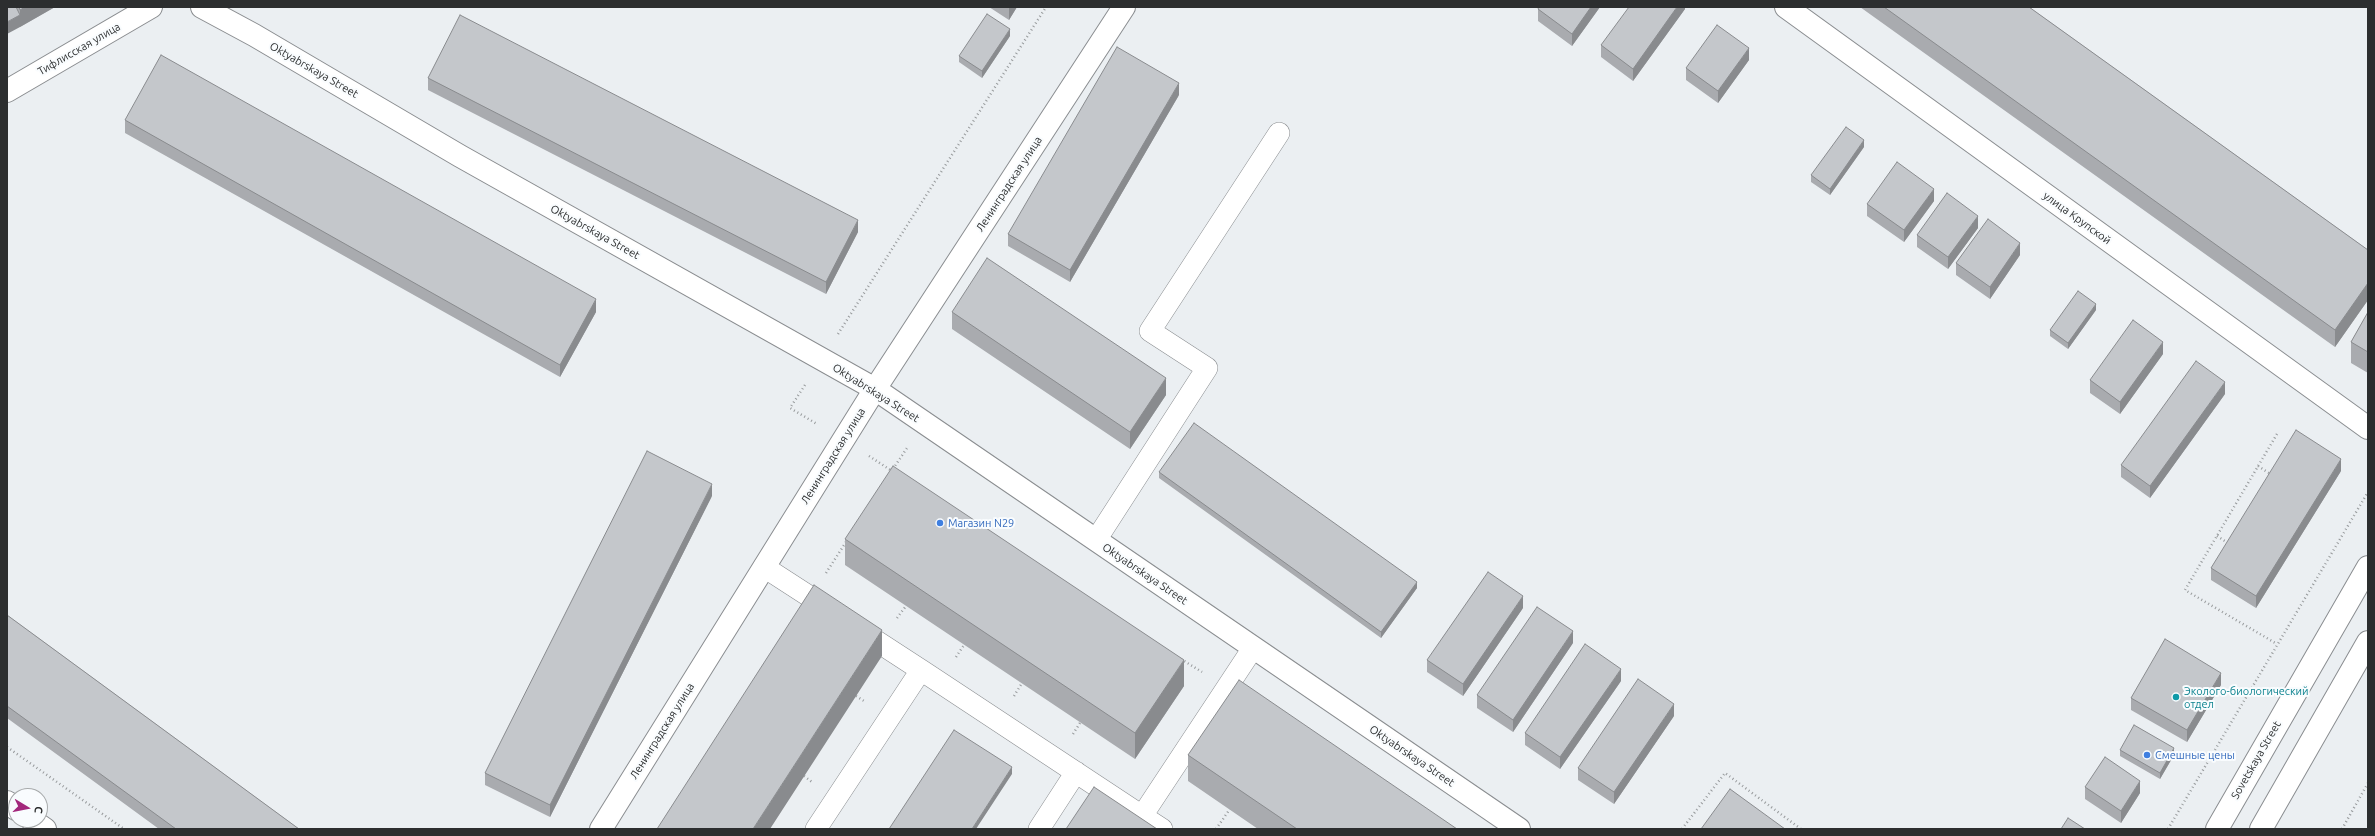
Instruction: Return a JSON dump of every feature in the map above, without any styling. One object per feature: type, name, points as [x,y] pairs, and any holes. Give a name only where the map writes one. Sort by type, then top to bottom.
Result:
[{"type":"street","name":"Тифлисская улица","points":[[7,91],[150,7]]},
{"type":"street","name":"Oktyabrskaya Street","points":[[202,7],[254,35],[460,156],[875,389],[1519,829]]},
{"type":"street","name":"Ленинградская улица","points":[[601,829],[875,389],[1124,7]]},
{"type":"street","name":"улица Крупской","points":[[1786,7],[2368,428]]},
{"type":"street","name":"Sovetskaya Street","points":[[2217,829],[2368,567]]},
{"type":"street","points":[[2261,829],[2368,642]]},
{"type":"lane","points":[[1096,540],[1207,368],[1150,331],[1279,133]]},
{"type":"lane","points":[[764,567],[1162,829]]},
{"type":"lane","points":[[1142,816],[1253,648]]},
{"type":"lane","points":[[816,829],[921,670]]},
{"type":"lane","points":[[1038,829],[1076,772]]},
{"type":"path","points":[[790,408],[1046,7]]},
{"type":"path","points":[[888,478],[924,423]]},
{"type":"path","points":[[2277,434],[2185,590],[2277,644]]},
{"type":"path","points":[[2258,466],[2274,476]]},
{"type":"path","points":[[892,471],[899,476]]},
{"type":"path","points":[[2168,829],[2368,492]]},
{"type":"path","points":[[2216,536],[2232,545]]},
{"type":"path","points":[[811,598],[849,538]]},
{"type":"path","points":[[1180,658],[1227,688]]},
{"type":"path","points":[[7,747],[124,829]]},
{"type":"path","points":[[1682,829],[1725,773],[1800,829]]},
{"type":"path","points":[[2342,829],[2368,783]]},
{"type":"path","points":[[1216,829],[1230,809]]},
{"type":"building","points":[[7,7],[16,7],[20,15],[7,22]]},
{"type":"building","points":[[1539,7],[1591,7],[1572,34],[1538,9]]},
{"type":"building","points":[[1629,7],[1677,7],[1633,69],[1601,45]]},
{"type":"building","points":[[1884,7],[2029,7],[2368,250],[2368,283],[2335,330]]},
{"type":"building","points":[[987,14],[1010,29],[982,71],[959,56]]},
{"type":"building","points":[[460,15],[858,220],[826,282],[428,78]]},
{"type":"building","points":[[1717,25],[1749,48],[1718,91],[1686,68]]},
{"type":"building","points":[[1117,47],[1179,83],[1070,270],[1008,234]]},
{"type":"building","points":[[161,55],[596,299],[560,365],[125,120]]},
{"type":"building","points":[[1846,127],[1864,140],[1830,189],[1811,175]]},
{"type":"building","points":[[1897,162],[1934,189],[1904,230],[1867,204]]},
{"type":"building","points":[[1947,193],[1978,216],[1948,257],[1917,235]]},
{"type":"building","points":[[1988,219],[2020,243],[1990,287],[1956,263]]},
{"type":"building","points":[[987,258],[1166,378],[1130,432],[952,312]]},
{"type":"building","points":[[2078,291],[2096,304],[2068,343],[2050,330]]},
{"type":"building","points":[[2368,312],[2368,352],[2351,342]]},
{"type":"building","points":[[2133,320],[2163,342],[2120,402],[2090,380]]},
{"type":"building","points":[[2196,361],[2225,382],[2150,486],[2121,465]]},
{"type":"building","points":[[1194,423],[1417,582],[1381,632],[1159,472]]},
{"type":"building","points":[[2296,430],[2341,459],[2256,596],[2211,568]]},
{"type":"building","points":[[647,451],[712,484],[550,805],[485,773]]},
{"type":"building","points":[[893,466],[1184,660],[1135,733],[845,539]]},
{"type":"building","points":[[1488,572],[1523,596],[1463,684],[1427,660]]},
{"type":"building","points":[[814,585],[882,630],[753,829],[657,829]]},
{"type":"building","points":[[1537,607],[1573,631],[1513,720],[1477,695]]},
{"type":"building","points":[[7,615],[299,829],[176,829],[7,706]]},
{"type":"building","name":"Эколого-биологический отдел","points":[[2165,639],[2221,673],[2187,730],[2131,698]]},
{"type":"building","points":[[1585,644],[1621,669],[1560,757],[1525,733]]},
{"type":"building","points":[[1638,679],[1674,704],[1614,792],[1578,768]]},
{"type":"building","points":[[1239,680],[1457,829],[1297,829],[1188,755]]},
{"type":"building","name":"Смешные цены","points":[[2134,725],[2174,748],[2160,773],[2120,750]]},
{"type":"building","points":[[954,730],[1012,767],[972,829],[889,829]]},
{"type":"building","points":[[2105,757],[2140,781],[2121,811],[2085,787]]},
{"type":"building","points":[[1094,787],[1157,829],[1066,829]]},
{"type":"building","points":[[1730,789],[1785,829],[1701,829]]},
{"type":"building","points":[[2068,818],[2085,829],[2061,829]]},
{"type":"place","name":"Магазин N29","points":[[940,523]]},
{"type":"place","name":"Эколого-биологический отдел","points":[[2176,697]]},
{"type":"place","name":"Смешные цены","points":[[2147,755]]}]
